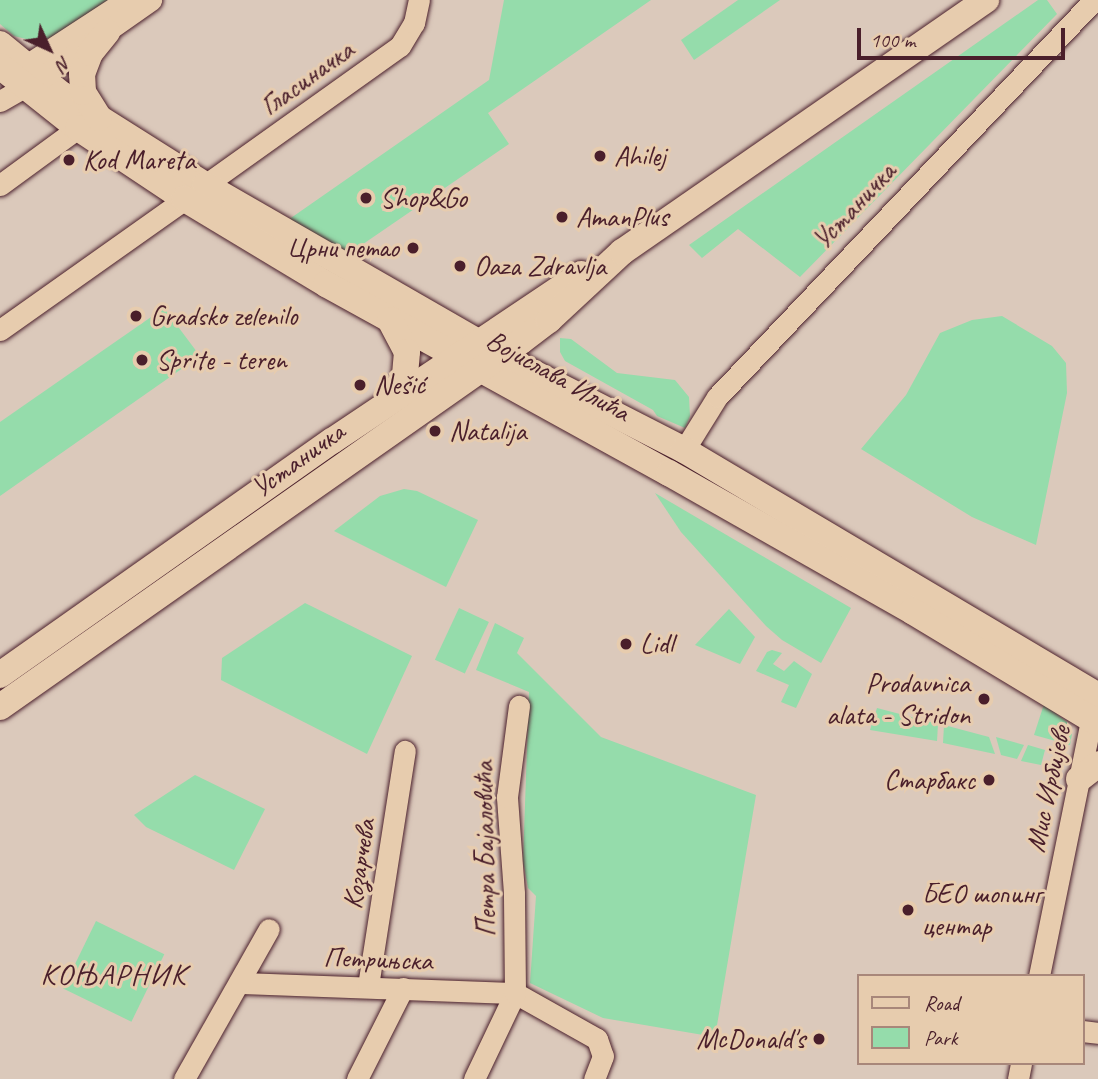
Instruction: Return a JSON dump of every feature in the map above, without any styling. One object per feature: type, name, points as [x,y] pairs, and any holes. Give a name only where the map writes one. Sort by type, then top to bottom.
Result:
[{"type":"main road","name":"Устаничка","points":[[0,675],[398,395],[549,320],[622,252],[986,0]]},
{"type":"main road","points":[[90,125],[82,74],[90,53],[107,33]]},
{"type":"main road","name":"Војислава Илића","points":[[0,44],[17,75],[390,320],[557,386],[684,450],[1096,704]]},
{"type":"main road","name":"Војислава Илића","points":[[195,192],[479,355],[912,611],[1096,704]]},
{"type":"main road","name":"Устаничка","points":[[0,707],[479,355],[593,266],[622,252]]},
{"type":"main road","points":[[390,320],[407,352],[407,365],[398,395]]},
{"type":"main road","points":[[549,320],[540,333],[538,352],[540,364],[557,386]]},
{"type":"street","points":[[0,101],[17,75],[126,0]]},
{"type":"street","points":[[17,75],[107,33],[151,0]]},
{"type":"street","name":"Гласиначка","points":[[0,330],[400,46],[410,36],[419,0]]},
{"type":"street","name":"Устаничка","points":[[684,450],[704,414],[1082,4]]},
{"type":"street","points":[[0,185],[90,125]]},
{"type":"street","name":"Мис Ирбијеве","points":[[1038,974],[1088,772],[1096,704]]},
{"type":"street","name":"Петра Бајаловића","points":[[515,993],[514,893],[508,797],[519,706]]},
{"type":"street","name":"Козарчева","points":[[368,986],[405,751]]},
{"type":"street","points":[[184,1079],[270,929]]},
{"type":"street","name":"Петрињска","points":[[239,983],[515,993]]},
{"type":"street","points":[[357,1079],[402,988]]},
{"type":"street","points":[[474,1079],[515,993],[597,1039],[603,1056],[594,1079]]},
{"type":"green space","points":[[0,0],[116,0],[60,36],[34,41],[14,36],[0,24]]},
{"type":"green space","points":[[504,0],[651,0],[488,113],[509,144],[350,253],[288,220],[489,80]]},
{"type":"green space","points":[[738,0],[780,0],[694,60],[681,40]]},
{"type":"green space","points":[[1038,0],[1047,0],[1057,14],[800,277],[738,229],[702,258],[689,245]]},
{"type":"green space","points":[[164,308],[200,356],[0,496],[0,422]]},
{"type":"green space","points":[[1002,316],[1052,346],[1066,363],[1067,393],[1036,545],[972,517],[861,449],[906,395],[940,333],[972,320]]},
{"type":"green space","points":[[560,338],[571,339],[617,373],[675,380],[689,397],[690,416],[685,428],[657,416],[653,410],[565,361],[560,352]]},
{"type":"green space","points":[[404,489],[417,491],[478,520],[446,587],[334,531],[380,496]]},
{"type":"green space","points":[[655,493],[851,608],[821,663],[782,640],[766,626],[681,532]]},
{"type":"green space","points":[[305,603],[412,656],[367,754],[221,680],[222,658]]},
{"type":"green space","points":[[459,608],[489,622],[465,674],[435,660]]},
{"type":"green space","points":[[729,609],[755,637],[740,664],[695,645]]},
{"type":"green space","points":[[495,623],[524,638],[517,653],[601,737],[756,795],[715,1037],[603,1018],[530,983],[536,896],[528,888],[523,861],[529,692],[476,670]]},
{"type":"green space","points":[[772,650],[782,653],[773,664],[784,671],[794,661],[812,674],[796,708],[781,702],[789,685],[756,671],[767,652]]},
{"type":"green space","points":[[1044,704],[1067,722],[1072,734],[1070,745],[1034,735]]},
{"type":"green space","points":[[877,708],[938,724],[937,741],[870,730]]},
{"type":"green space","points":[[944,725],[989,737],[995,754],[943,743]]},
{"type":"green space","points":[[996,737],[1024,745],[1017,759],[1001,755]]},
{"type":"green space","points":[[1028,745],[1045,750],[1041,765],[1021,761]]},
{"type":"green space","points":[[195,775],[265,809],[234,870],[146,827],[134,815]]},
{"type":"green space","points":[[96,921],[164,954],[131,1022],[63,988]]},
{"type":"place","name":"Ahilej","points":[[600,156]]},
{"type":"place","name":"Kod Mareta","points":[[69,160]]},
{"type":"place","name":"Shop&Go","points":[[366,198]]},
{"type":"place","name":"AmanPlus","points":[[562,217]]},
{"type":"place","name":"Црни петао","points":[[413,248]]},
{"type":"place","name":"Oaza Zdravlja","points":[[460,266]]},
{"type":"place","name":"Gradsko zelenilo","points":[[136,316]]},
{"type":"place","name":"Sprite - teren","points":[[142,360]]},
{"type":"place","name":"Nešić","points":[[360,385]]},
{"type":"place","name":"Natalija","points":[[435,431]]},
{"type":"place","name":"Lidl","points":[[626,644]]},
{"type":"place","name":"Prodavnica alata - Stridon","points":[[984,699]]},
{"type":"place","name":"Старбакс","points":[[989,780]]},
{"type":"place","name":"БЕО шопинг центар","points":[[908,910]]},
{"type":"place","name":"McDonald's","points":[[819,1039]]},
{"type":"district","name":"КОЊАРНИК","points":[[114,974]]}]
